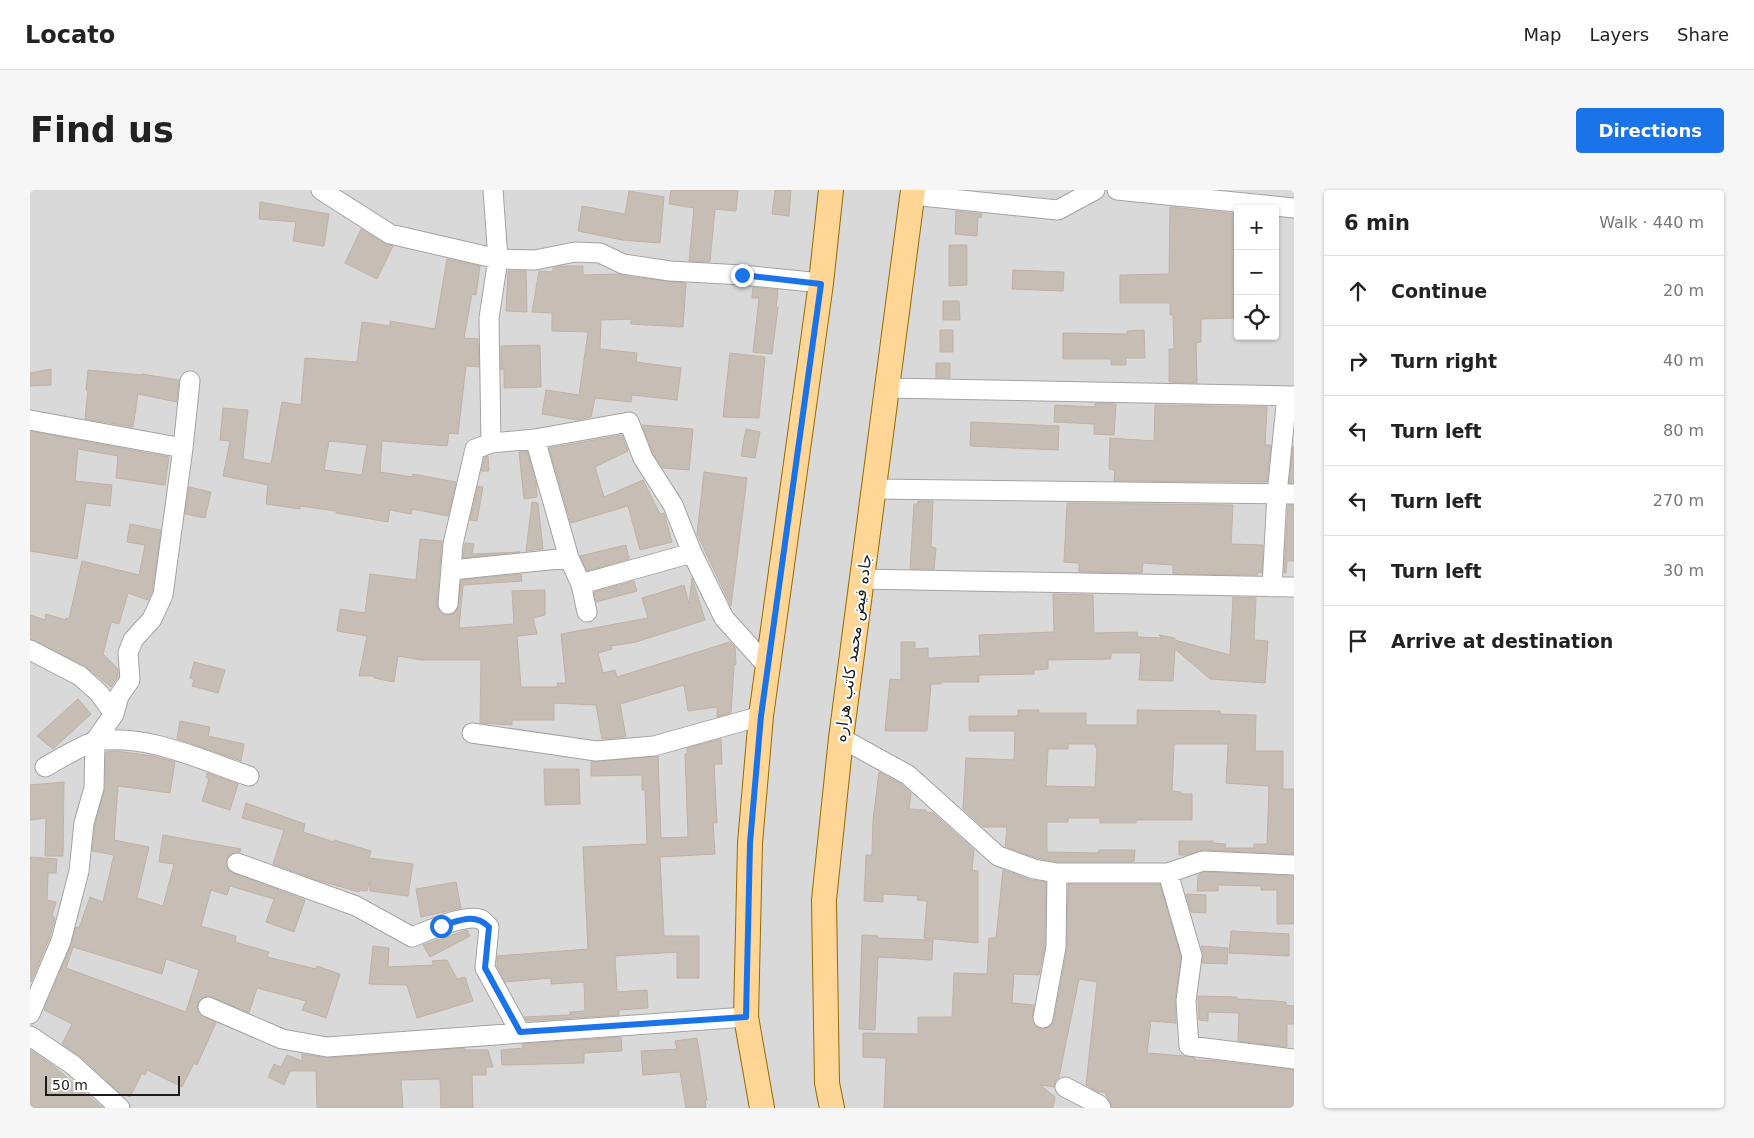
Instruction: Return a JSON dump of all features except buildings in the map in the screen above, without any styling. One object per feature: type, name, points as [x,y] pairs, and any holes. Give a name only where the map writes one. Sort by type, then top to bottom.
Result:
[{"type":"main road","points":[[762,1108],[746,1017],[750,843],[761,716],[821,284],[831,190]]},
{"type":"main road","name":"جاده فیض محمد کاتب هزاره","points":[[832,1108],[827,1083],[824,900],[840,738],[913,193]]},
{"type":"street","points":[[321,190],[390,234],[498,259],[535,260],[575,252],[600,253],[623,264],[670,271],[742,275],[821,284]]},
{"type":"street","points":[[491,444],[489,318],[498,259],[493,190]]},
{"type":"street","points":[[913,193],[1058,210],[1095,190]]},
{"type":"street","points":[[1117,190],[1294,208]]},
{"type":"street","points":[[30,1014],[60,941],[79,871],[84,823],[94,788],[95,741],[114,714],[119,696],[130,680],[128,653],[133,640],[152,619],[163,595],[190,381]]},
{"type":"street","points":[[887,388],[1291,396],[1286,494],[1272,587]]},
{"type":"street","points":[[30,420],[183,448]]},
{"type":"street","points":[[448,604],[453,544],[475,450],[491,444],[535,439],[628,422],[643,458],[673,505],[692,553],[724,618],[768,667]]},
{"type":"street","points":[[535,439],[569,558],[581,584],[587,612]]},
{"type":"street","points":[[874,489],[1286,494]]},
{"type":"street","points":[[581,584],[692,553]]},
{"type":"street","points":[[452,570],[569,558]]},
{"type":"street","points":[[862,579],[1294,587]]},
{"type":"street","points":[[30,650],[80,676],[99,694],[114,714]]},
{"type":"street","points":[[472,733],[596,752],[654,746],[761,716]]},
{"type":"street","points":[[840,738],[908,775],[998,856],[1034,869],[1057,873],[1168,874],[1202,861],[1294,865]]},
{"type":"street","points":[[45,767],[95,741],[132,740],[158,745],[249,776]]},
{"type":"street","points":[[237,863],[356,906],[412,938],[441,926],[469,918],[482,920],[489,927],[485,968],[520,1032]]},
{"type":"street","points":[[1043,1018],[1056,947],[1057,873]]},
{"type":"street","points":[[1168,874],[1192,956],[1186,1001],[1189,1046],[1294,1059]]},
{"type":"street","points":[[208,1007],[282,1039],[327,1047],[746,1017]]},
{"type":"street","points":[[30,1036],[73,1065],[120,1108]]},
{"type":"street","points":[[1065,1087],[1099,1105],[1101,1108]]},
{"type":"shaded area","points":[[30,190],[1294,190],[1294,1108],[30,1108]]},
{"type":"route","points":[[441,926],[469,918],[482,920],[489,927],[485,968],[520,1032],[746,1017],[750,843],[761,716],[821,284],[742,275]]}]
